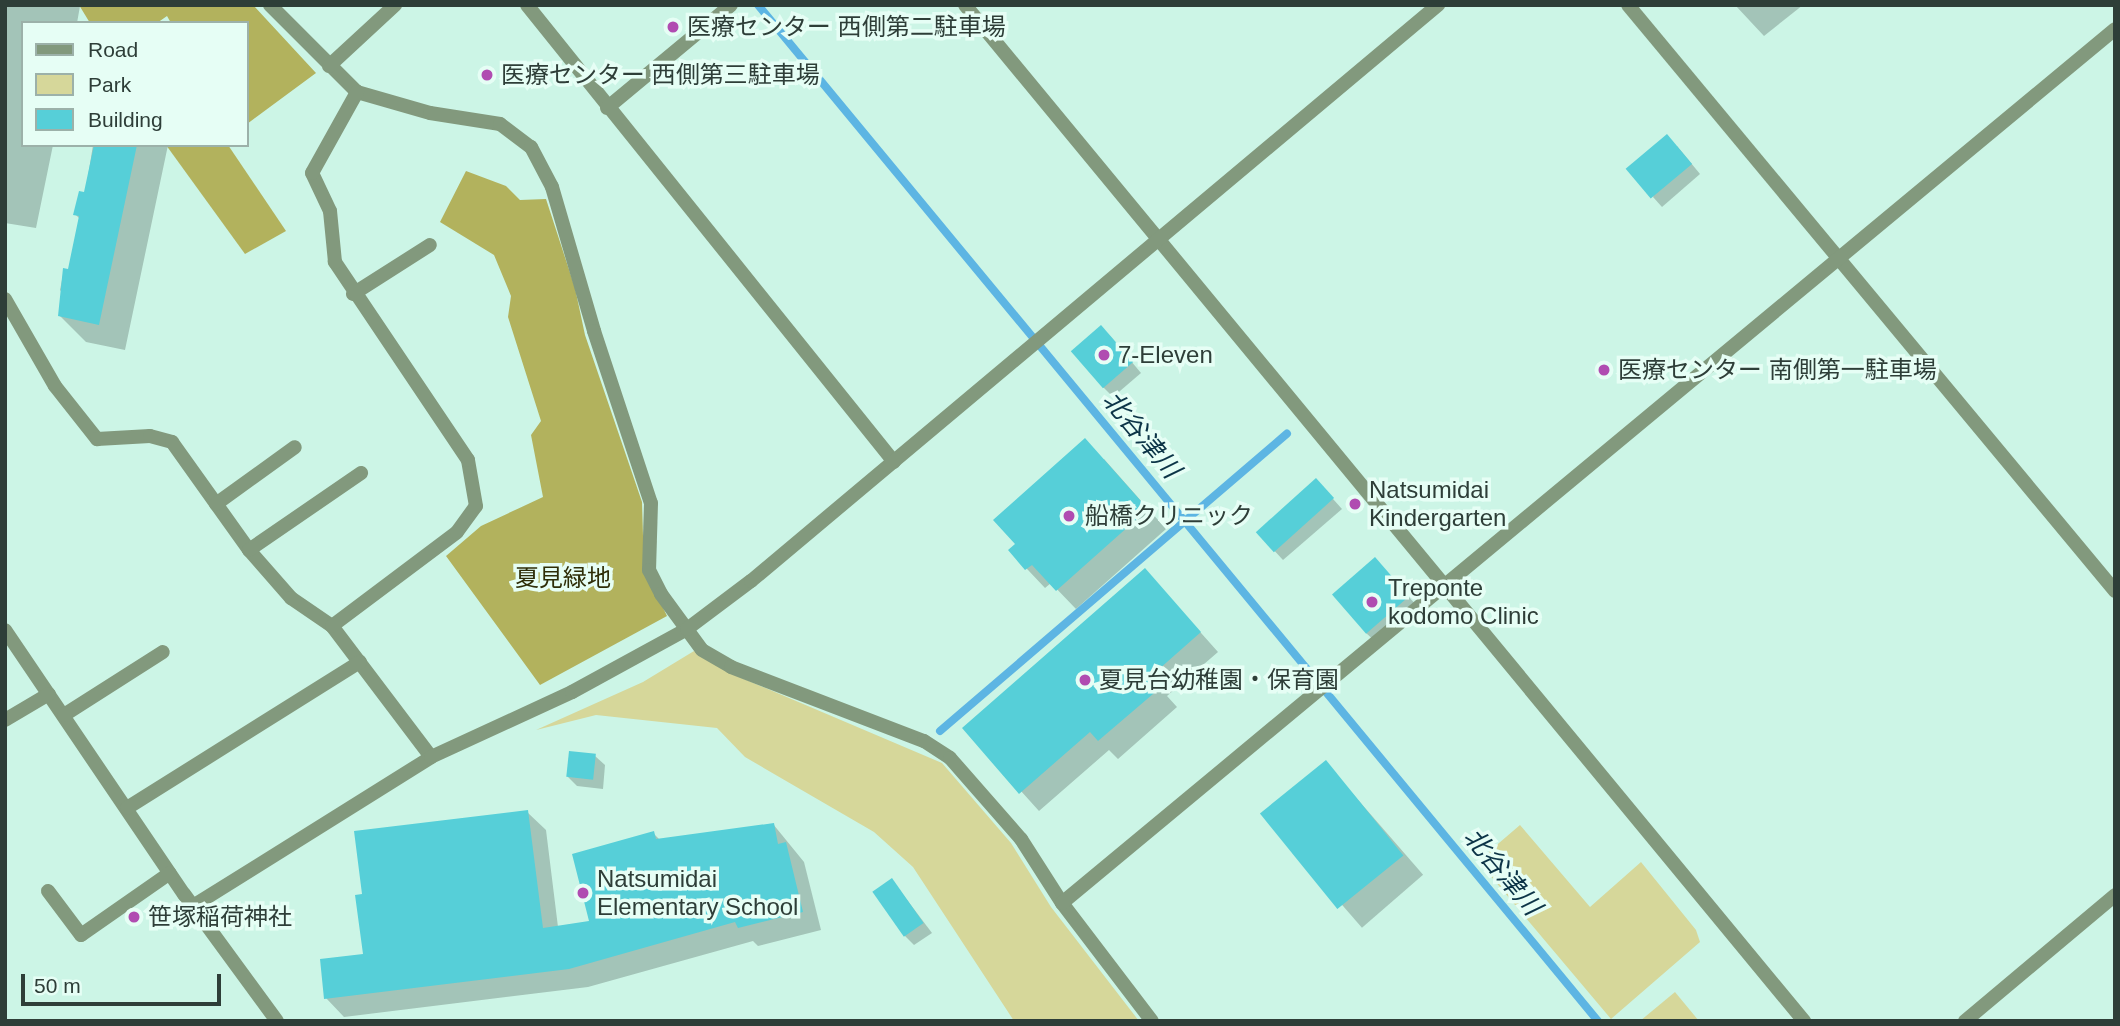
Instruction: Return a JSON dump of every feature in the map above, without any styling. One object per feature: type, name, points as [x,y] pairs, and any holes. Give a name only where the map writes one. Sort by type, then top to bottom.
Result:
[{"type":"street","points":[[270,5],[358,92],[430,113],[500,124],[531,147],[552,187],[593,331],[652,503],[649,570],[687,629],[702,650],[731,667],[924,741],[950,758],[1021,839],[1062,903],[1152,1021]]},
{"type":"street","points":[[329,66],[395,5]]},
{"type":"street","points":[[527,5],[607,108],[894,462]]},
{"type":"street","points":[[607,108],[731,5]]},
{"type":"street","points":[[965,5],[1804,1021]]},
{"type":"street","points":[[192,906],[431,757],[572,692],[687,629],[1045,337],[1438,5]]},
{"type":"street","points":[[1628,5],[2115,591]]},
{"type":"street","points":[[1062,903],[2115,29]]},
{"type":"street","points":[[332,626],[457,532],[476,506],[468,460],[411,371],[353,294],[335,262],[330,211],[312,173],[358,92]]},
{"type":"street","points":[[353,294],[430,245]]},
{"type":"street","points":[[5,299],[55,386],[97,439],[150,436],[172,442],[249,550],[291,598],[332,626],[431,757]]},
{"type":"street","points":[[216,504],[295,447]]},
{"type":"street","points":[[249,550],[361,473]]},
{"type":"street","points":[[5,630],[192,906],[277,1021]]},
{"type":"street","points":[[64,715],[163,652]]},
{"type":"street","points":[[127,808],[360,662]]},
{"type":"street","points":[[5,720],[49,694]]},
{"type":"street","points":[[48,891],[81,935],[170,873]]},
{"type":"street","points":[[1965,1021],[2115,895]]},
{"type":"green space","points":[[79,5],[253,5],[316,73],[248,123],[248,21],[170,21],[167,16],[160,21],[89,21]]},
{"type":"green space","points":[[167,147],[229,147],[286,231],[245,254]]},
{"type":"green space","name":"夏見緑地","points":[[466,171],[506,186],[520,200],[546,199],[575,288],[585,335],[642,502],[644,569],[667,616],[540,685],[446,556],[481,526],[543,497],[531,435],[541,421],[508,317],[511,296],[494,255],[440,222]]},
{"type":"green space","points":[[694,651],[730,673],[942,763],[1011,843],[1051,907],[1139,1021],[1014,1021],[913,867],[874,832],[745,757],[717,728],[596,715],[536,730],[643,682]]},
{"type":"green space","points":[[1520,825],[1590,907],[1641,862],[1696,930],[1700,942],[1611,1019],[1478,861]]},
{"type":"green space","points":[[1675,992],[1699,1021],[1640,1021]]},
{"type":"building","points":[[1667,134],[1692,164],[1651,199],[1626,169]]},
{"type":"building","points":[[94,147],[137,147],[99,325],[58,316],[63,268],[68,269],[79,216],[73,215],[79,191],[84,192]]},
{"type":"building","points":[[1101,325],[1133,362],[1103,388],[1071,351]]},
{"type":"building","points":[[1085,438],[1148,509],[1056,591],[1032,565],[1025,570],[1008,550],[1015,544],[993,520]]},
{"type":"building","points":[[1316,478],[1334,498],[1274,552],[1256,532]]},
{"type":"building","points":[[1375,557],[1409,596],[1366,634],[1332,594]]},
{"type":"building","points":[[1145,568],[1201,632],[1150,677],[1160,688],[1098,741],[1090,732],[1019,794],[962,728]]},
{"type":"building","points":[[569,751],[596,754],[593,780],[566,777]]},
{"type":"building","points":[[1326,760],[1403,856],[1337,909],[1260,813]]},
{"type":"building","points":[[528,810],[543,928],[589,921],[572,854],[654,831],[656,839],[774,823],[778,844],[786,842],[803,912],[738,928],[735,922],[569,969],[324,999],[320,959],[363,954],[355,895],[362,894],[354,831]]},
{"type":"building","points":[[892,878],[924,923],[904,937],[872,892]]},
{"type":"waterway","name":"北谷津川","points":[[758,5],[1598,1021]]},
{"type":"waterway","points":[[940,731],[1287,434]]},
{"type":"place","name":"医療センター 西側第二駐車場","points":[[673,27]]},
{"type":"place","name":"医療センター 西側第三駐車場","points":[[487,75]]},
{"type":"place","name":"7-Eleven","points":[[1104,355]]},
{"type":"place","name":"医療センター 南側第一駐車場","points":[[1604,370]]},
{"type":"place","name":"Natsumidai Kindergarten","points":[[1355,504]]},
{"type":"place","name":"船橋クリニック","points":[[1069,516]]},
{"type":"place","name":"Treponte kodomo Clinic","points":[[1372,602]]},
{"type":"place","name":"夏見台幼稚園・保育園","points":[[1085,680]]},
{"type":"place","name":"Natsumidai Elementary School","points":[[583,893]]},
{"type":"place","name":"笹塚稲荷神社","points":[[134,917]]}]
